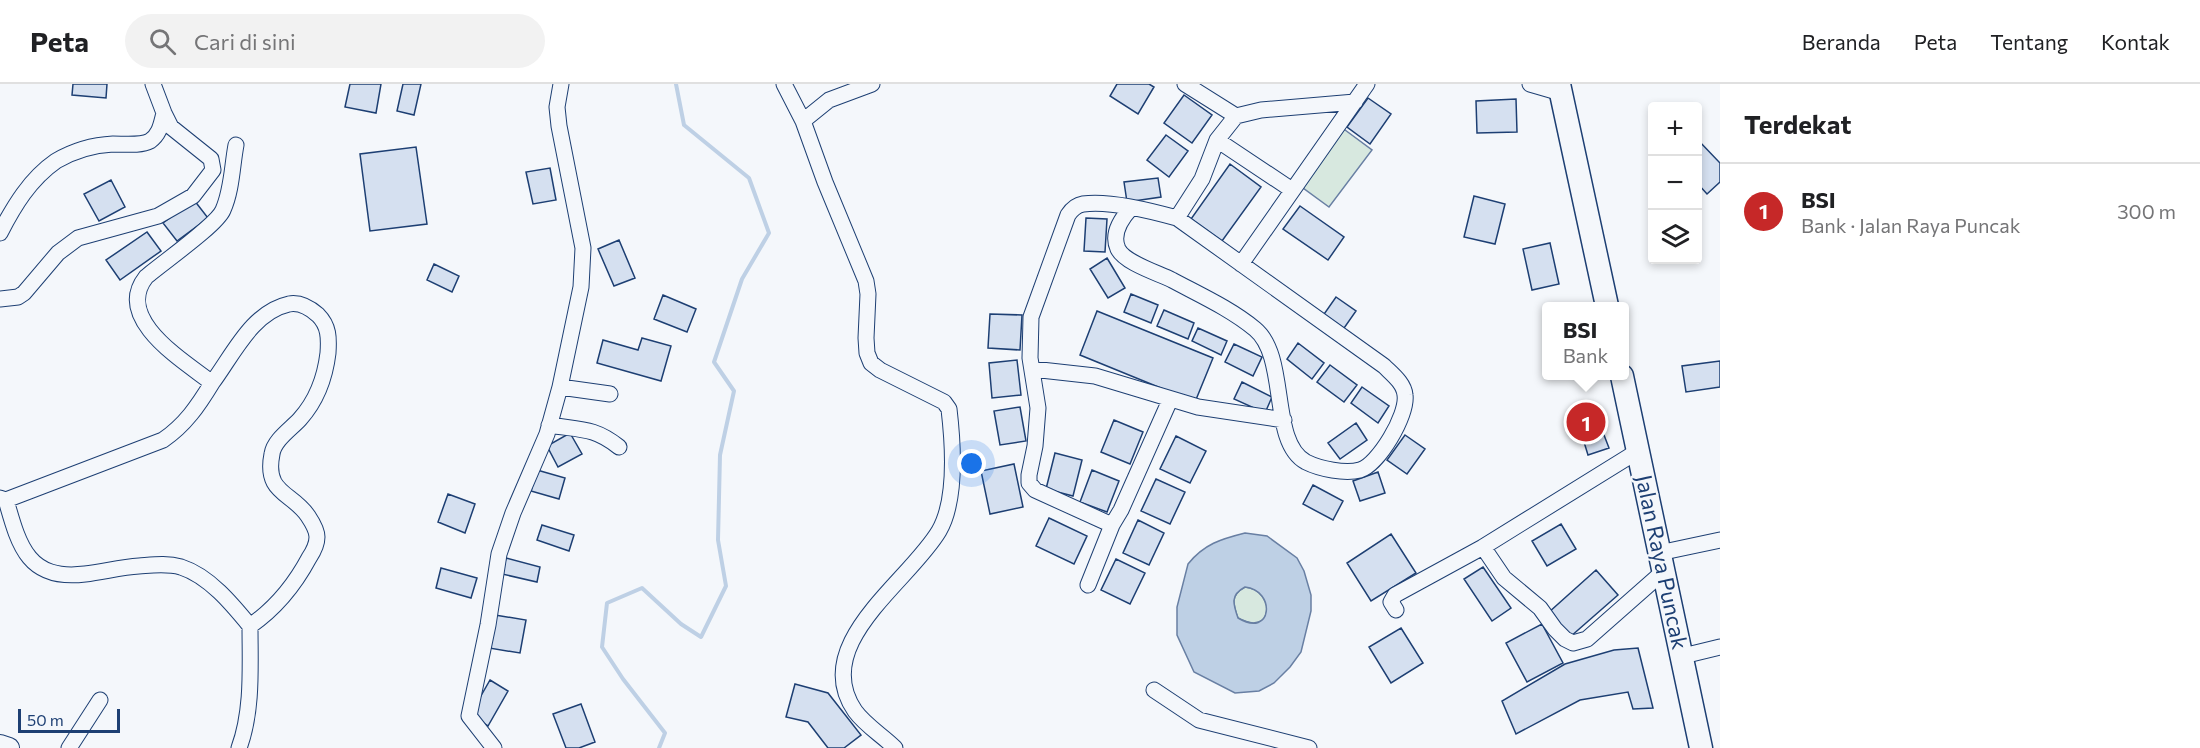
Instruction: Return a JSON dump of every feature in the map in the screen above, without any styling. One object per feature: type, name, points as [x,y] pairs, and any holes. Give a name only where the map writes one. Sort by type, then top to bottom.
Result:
[{"type":"highway","points":[[1560,88],[1606,302]]},
{"type":"highway","name":"Jalan Raya Puncak","points":[[1623,380],[1701,748]]},
{"type":"main road","points":[[0,745],[9,748]]},
{"type":"street","points":[[0,299],[18,297],[24,293],[58,253],[78,238],[88,233],[158,216],[183,202],[202,186],[213,170],[212,159],[175,132],[164,113],[153,84]]},
{"type":"street","points":[[494,748],[469,715],[488,625],[499,554],[549,425],[560,387],[581,287],[584,256],[557,107],[561,84]]},
{"type":"street","points":[[784,84],[802,121],[866,281],[868,357],[880,370],[944,402],[950,412],[953,472],[949,503],[940,529],[922,555],[860,626],[844,661],[843,683],[853,707],[868,725],[895,748]]},
{"type":"street","points":[[802,121],[829,100],[872,84]]},
{"type":"street","points":[[1185,84],[1236,116]]},
{"type":"street","points":[[1241,264],[1367,84]]},
{"type":"street","points":[[1530,84],[1560,88]]},
{"type":"street","points":[[1178,218],[1202,179],[1217,140],[1236,116],[1261,110],[1355,102]]},
{"type":"street","points":[[0,233],[34,181],[55,162],[96,146],[146,143],[158,133],[164,113]]},
{"type":"street","points":[[1217,140],[1292,190]]},
{"type":"street","points":[[212,383],[151,333],[139,314],[137,296],[139,287],[146,277],[207,228],[222,213],[228,197],[236,145]]},
{"type":"street","points":[[1112,525],[1035,490],[1029,483],[1038,408],[1030,358],[1031,316],[1068,214],[1077,206],[1084,204],[1131,208],[1178,218],[1384,366],[1398,380],[1405,393],[1402,416],[1397,429],[1361,470],[1330,469],[1301,459],[1288,438],[1271,355],[1258,331],[1240,318],[1171,280],[1125,258],[1119,251],[1115,239],[1123,217],[1131,208]]},
{"type":"street","points":[[240,748],[245,728],[249,690],[250,626],[236,609],[211,586],[182,568],[159,564],[67,575],[51,574],[40,569],[26,556],[3,499],[162,440],[178,430],[254,324],[273,309],[300,304],[312,310],[325,324],[329,342],[324,379],[314,400],[302,417],[274,447],[271,464],[272,476],[277,488],[307,514],[315,528],[317,540],[305,566],[286,595],[250,626]]},
{"type":"street","points":[[1032,369],[1095,376],[1170,400],[1233,413],[1284,420]]},
{"type":"street","points":[[560,387],[610,394]]},
{"type":"street","points":[[1088,585],[1112,525],[1121,510],[1170,400]]},
{"type":"street","points":[[549,425],[596,432],[607,437],[619,447]]},
{"type":"street","points":[[1396,610],[1391,602],[1395,594],[1483,547],[1638,451]]},
{"type":"street","points":[[1483,547],[1504,578],[1540,608],[1565,639],[1573,643],[1587,639],[1661,562],[1720,540]]},
{"type":"street","points":[[1683,656],[1720,647]]},
{"type":"street","points":[[1154,690],[1199,720],[1264,743],[1309,748]]},
{"type":"street","points":[[69,748],[100,700]]},
{"type":"shaded area","points":[[1341,127],[1372,150],[1329,207],[1299,185]]},
{"type":"shaded area","points":[[1245,587],[1255,590],[1266,603],[1267,611],[1259,622],[1250,623],[1238,618],[1234,600],[1237,593]]},
{"type":"water","points":[[1245,533],[1267,536],[1297,558],[1304,571],[1311,595],[1311,611],[1301,652],[1290,667],[1274,683],[1259,691],[1235,693],[1194,672],[1177,635],[1177,607],[1188,564],[1194,557],[1221,540]],"holes":[[[1245,587],[1255,590],[1262,596],[1266,604],[1266,612],[1264,618],[1250,623],[1238,618],[1234,600],[1237,593]]]},
{"type":"building","points":[[73,84],[107,84],[106,98],[72,95]]},
{"type":"building","points":[[350,84],[381,84],[376,113],[345,107]]},
{"type":"building","points":[[403,84],[421,84],[414,115],[397,111]]},
{"type":"building","points":[[1117,84],[1149,84],[1154,87],[1138,114],[1110,96]]},
{"type":"building","points":[[1184,95],[1212,115],[1192,143],[1164,123]]},
{"type":"building","points":[[1368,98],[1391,114],[1370,144],[1347,127]]},
{"type":"building","points":[[1516,99],[1517,132],[1477,133],[1476,101]]},
{"type":"building","points":[[1166,135],[1188,151],[1169,177],[1147,160]]},
{"type":"building","points":[[1702,144],[1720,163],[1720,182],[1707,194],[1702,188]]},
{"type":"building","points":[[416,147],[427,224],[370,231],[360,154]]},
{"type":"building","points":[[1230,164],[1261,187],[1222,241],[1191,219]]},
{"type":"building","points":[[550,168],[556,200],[533,204],[526,172]]},
{"type":"building","points":[[1158,178],[1161,197],[1127,202],[1124,182]]},
{"type":"building","points":[[111,180],[125,207],[99,221],[84,194]]},
{"type":"building","points":[[1474,196],[1505,204],[1495,244],[1464,237]]},
{"type":"building","points":[[194,200],[208,218],[177,241],[163,223]]},
{"type":"building","points":[[1300,206],[1344,237],[1328,260],[1283,229]]},
{"type":"building","points":[[1086,218],[1107,219],[1105,252],[1084,251]]},
{"type":"building","points":[[147,232],[161,251],[120,280],[106,260]]},
{"type":"building","points":[[619,240],[635,278],[614,286],[598,249]]},
{"type":"building","points":[[1550,243],[1559,284],[1532,290],[1523,249]]},
{"type":"building","points":[[1107,258],[1125,288],[1108,298],[1090,269]]},
{"type":"building","points":[[434,264],[459,276],[452,292],[427,280]]},
{"type":"building","points":[[1131,294],[1158,305],[1151,323],[1124,312]]},
{"type":"building","points":[[663,295],[696,309],[687,332],[654,319]]},
{"type":"building","points":[[1336,297],[1356,311],[1342,331],[1322,317]]},
{"type":"building","points":[[1164,310],[1194,323],[1188,339],[1157,326]]},
{"type":"building","points":[[1097,311],[1213,358],[1195,402],[1080,355]]},
{"type":"building","points":[[990,314],[1022,315],[1020,350],[988,348]]},
{"type":"building","points":[[1198,328],[1227,341],[1221,355],[1192,341]]},
{"type":"building","points":[[642,338],[671,346],[661,381],[597,363],[603,340],[638,350]]},
{"type":"building","points":[[1298,343],[1324,363],[1312,379],[1287,359]]},
{"type":"building","points":[[1234,344],[1262,357],[1253,376],[1225,362]]},
{"type":"building","points":[[1017,360],[1021,395],[992,398],[989,363]]},
{"type":"building","points":[[1720,361],[1720,387],[1686,392],[1682,366]]},
{"type":"building","points":[[1330,365],[1357,385],[1344,402],[1317,382]]},
{"type":"building","points":[[1242,382],[1272,397],[1265,413],[1234,399]]},
{"type":"building","points":[[1362,387],[1389,406],[1378,423],[1351,403]]},
{"type":"building","points":[[1020,407],[1026,441],[1000,445],[994,411]]},
{"type":"building","points":[[1596,411],[1601,425],[1575,433],[1570,419]]},
{"type":"building","points":[[1114,420],[1143,432],[1130,464],[1101,452]]},
{"type":"building","points":[[1356,423],[1367,440],[1340,459],[1328,443]]},
{"type":"building","points":[[1601,425],[1604,435],[1581,443],[1577,432]]},
{"type":"building","points":[[570,433],[582,454],[558,467],[547,446]]},
{"type":"building","points":[[1405,435],[1425,449],[1407,474],[1387,460]]},
{"type":"building","points":[[1604,435],[1609,448],[1588,455],[1584,442]]},
{"type":"building","points":[[1176,436],[1206,451],[1190,483],[1160,469]]},
{"type":"building","points":[[1055,453],[1082,460],[1073,496],[1046,489]]},
{"type":"building","points":[[1014,464],[1023,507],[990,514],[981,471]]},
{"type":"building","points":[[537,470],[565,478],[559,499],[531,491]]},
{"type":"building","points":[[1092,470],[1119,481],[1107,512],[1080,502]]},
{"type":"building","points":[[1378,472],[1385,493],[1360,501],[1353,481]]},
{"type":"building","points":[[1156,479],[1185,492],[1170,524],[1141,511]]},
{"type":"building","points":[[1313,485],[1343,501],[1333,520],[1303,504]]},
{"type":"building","points":[[448,494],[475,504],[465,533],[438,522]]},
{"type":"building","points":[[1049,518],[1087,536],[1074,564],[1036,546]]},
{"type":"building","points":[[1138,520],[1164,533],[1149,565],[1123,553]]},
{"type":"building","points":[[1561,524],[1576,549],[1547,566],[1532,541]]},
{"type":"building","points":[[542,525],[574,535],[569,551],[537,540]]},
{"type":"building","points":[[1391,534],[1416,573],[1371,601],[1347,563]]},
{"type":"building","points":[[506,558],[540,567],[537,582],[502,574]]},
{"type":"building","points":[[1116,559],[1145,573],[1130,604],[1101,590]]},
{"type":"building","points":[[1483,567],[1511,608],[1492,621],[1464,579]]},
{"type":"building","points":[[441,568],[477,578],[471,598],[436,588]]},
{"type":"building","points":[[1596,570],[1618,595],[1570,637],[1548,613]]},
{"type":"building","points":[[495,615],[526,620],[520,653],[489,648]]},
{"type":"building","points":[[1542,624],[1563,663],[1527,682],[1506,643]]},
{"type":"building","points":[[1401,628],[1423,663],[1391,683],[1369,647]]},
{"type":"building","points":[[1638,648],[1653,708],[1633,709],[1628,692],[1580,700],[1516,734],[1502,701],[1565,664],[1614,650]]},
{"type":"building","points":[[490,680],[508,691],[488,726],[470,715]]},
{"type":"building","points":[[795,684],[828,693],[861,735],[844,748],[828,748],[808,722],[786,717]]},
{"type":"building","points":[[581,704],[595,742],[579,748],[566,748],[553,714]]},
{"type":"waterway","points":[[659,748],[665,733],[623,679],[602,647],[607,603],[642,588],[681,624],[701,637],[726,586],[718,540],[720,455],[734,391],[714,362],[742,279],[769,233],[749,178],[684,125],[676,84]]},
{"type":"place","name":"BSI","points":[[1586,422]]}]
